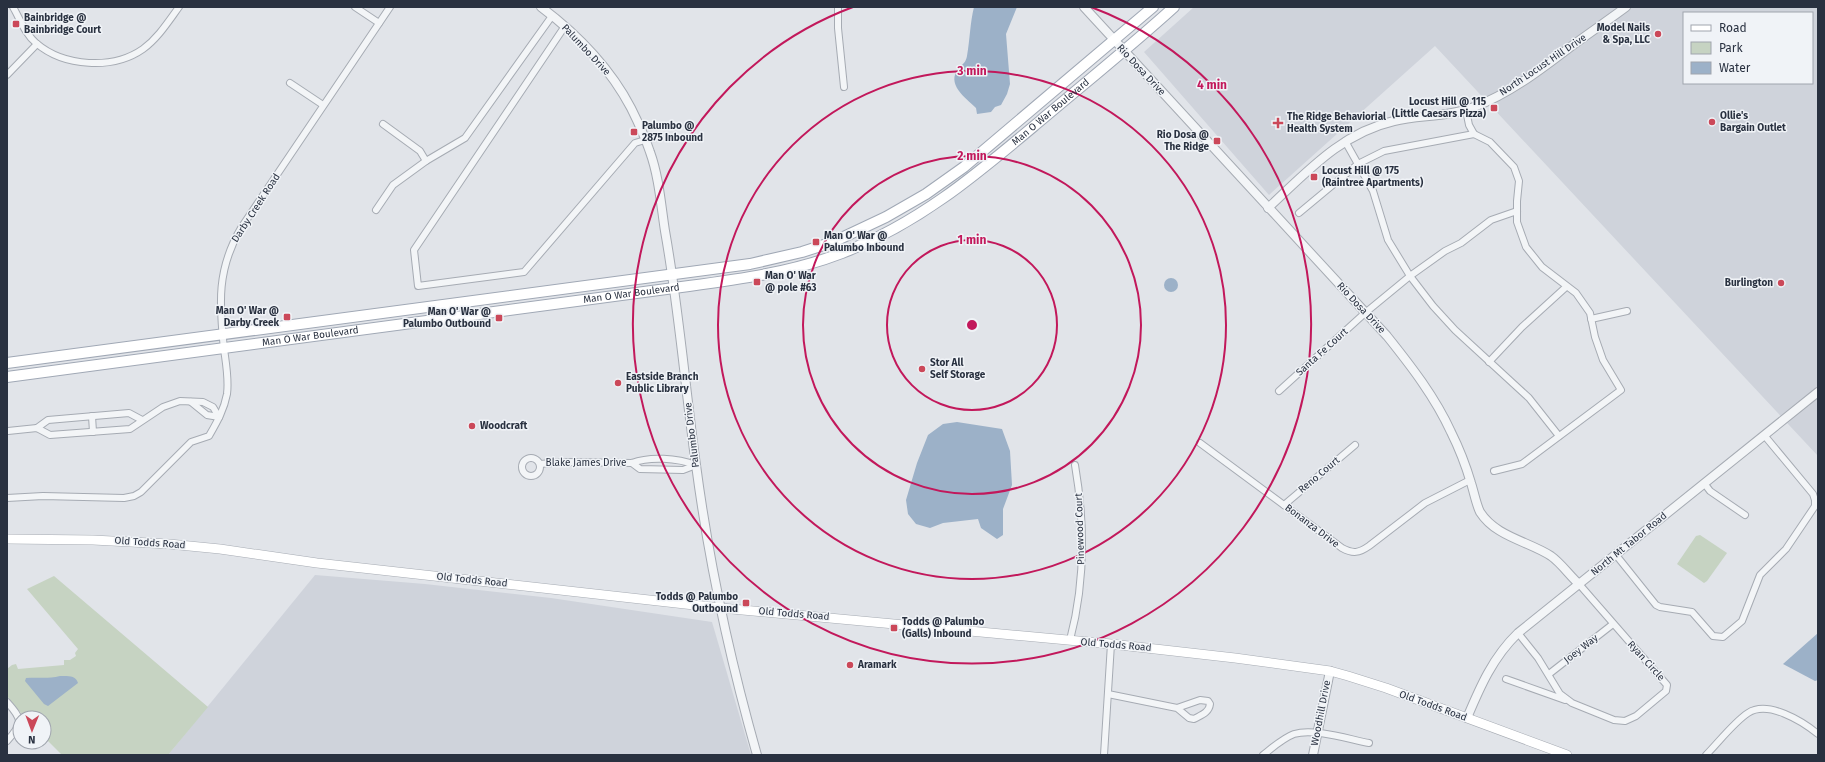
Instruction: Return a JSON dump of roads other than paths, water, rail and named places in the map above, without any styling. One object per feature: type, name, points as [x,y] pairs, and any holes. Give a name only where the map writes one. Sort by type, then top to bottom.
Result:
[{"type":"main road","name":"Man O War Boulevard","points":[[7,363],[750,264],[802,252],[833,242],[886,218],[926,194],[964,167],[1153,7]]},
{"type":"main road","name":"Man O War Boulevard","points":[[7,377],[738,280],[790,269],[842,253],[885,234],[926,210],[969,180],[1124,51],[1174,7]]},
{"type":"main road","name":"Old Todds Road","points":[[7,538],[184,545],[317,563],[721,608],[1176,650],[1330,671],[1386,688],[1567,755]]},
{"type":"street","points":[[13,7],[26,31],[37,44],[71,60],[98,63],[128,57],[142,49],[156,38],[179,7]]},
{"type":"street","points":[[355,7],[379,23]]},
{"type":"street","name":"Darby Creek Road","points":[[7,498],[43,496],[124,498],[134,496],[141,492],[191,442],[209,436],[220,418],[228,385],[220,292],[224,268],[231,248],[241,228],[390,7]]},
{"type":"street","name":"Palumbo Drive","points":[[541,7],[565,26],[591,52],[611,77],[630,107],[645,140],[653,163],[675,288],[696,465],[721,608],[757,755]]},
{"type":"street","points":[[838,7],[838,28],[844,87]]},
{"type":"street","name":"Rio Dosa Drive","points":[[1084,7],[1365,313],[1396,348],[1423,382],[1451,432],[1470,480],[1480,511],[1491,524],[1504,534],[1531,545],[1553,557],[1579,584]]},
{"type":"street","name":"North Locust Hill Drive","points":[[1268,208],[1318,161],[1345,140],[1381,124],[1466,110],[1505,92],[1546,66],[1626,7]]},
{"type":"street","points":[[376,210],[394,185],[426,161],[465,138],[552,16]]},
{"type":"street","points":[[565,26],[414,250],[418,286],[524,272],[635,143],[645,140]]},
{"type":"street","points":[[7,75],[37,44]]},
{"type":"street","points":[[290,83],[323,105]]},
{"type":"street","points":[[1466,110],[1469,126],[1474,134],[1490,142],[1514,167],[1519,181],[1517,222],[1526,246],[1542,267],[1576,294],[1590,313],[1595,337],[1603,360],[1621,390],[1522,464],[1494,471]]},
{"type":"street","points":[[383,124],[420,151],[426,161]]},
{"type":"street","points":[[1299,213],[1358,164],[1384,151],[1474,134]]},
{"type":"street","points":[[1345,140],[1373,191],[1388,240],[1410,276],[1454,330],[1529,398],[1559,436]]},
{"type":"street","name":"Santa Fe Court","points":[[1280,391],[1365,313],[1410,276],[1445,251],[1461,243],[1491,220],[1517,211]]},
{"type":"street","points":[[1489,362],[1522,327],[1566,287]]},
{"type":"street","points":[[1591,319],[1627,311]]},
{"type":"street","name":"North Mt Tabor Road","points":[[1467,718],[1482,682],[1494,660],[1518,633],[1818,392]]},
{"type":"street","points":[[37,428],[50,435],[130,429],[170,403],[180,401],[203,402],[213,407],[220,418]]},
{"type":"street","points":[[8,431],[37,428],[48,420],[92,416],[129,413],[142,420]]},
{"type":"street","points":[[92,416],[93,432]]},
{"type":"street","points":[[1616,555],[1656,605],[1660,607],[1688,611],[1713,636],[1723,637],[1742,621],[1760,575],[1786,549],[1815,506],[1813,494],[1764,436]]},
{"type":"street","name":"Bonanza Drive","points":[[1200,443],[1342,548],[1353,553],[1360,552],[1425,503],[1470,480]]},
{"type":"street","name":"Reno Court","points":[[1284,505],[1354,445]]},
{"type":"street","name":"Blake James Drive","points":[[540,464],[565,462],[632,463],[640,460],[682,460],[696,465]]},
{"type":"street","name":"Blake James Drive","points":[[632,463],[640,469],[669,470],[683,470],[696,465]]},
{"type":"street","name":"Pinewood Court","points":[[1070,640],[1078,600],[1082,551],[1079,494],[1075,465]]},
{"type":"street","points":[[1704,483],[1710,491],[1745,515]]},
{"type":"street","name":"Ryan Circle","points":[[1506,679],[1568,701],[1614,720],[1625,721],[1636,716],[1666,691],[1665,682],[1579,584]]},
{"type":"street","name":"Joey Way","points":[[1549,674],[1613,624]]},
{"type":"street","name":"Ryan Circle","points":[[1518,633],[1549,674],[1560,694],[1568,701]]},
{"type":"street","points":[[1104,755],[1111,644]]},
{"type":"street","name":"Woodhill Drive","points":[[1313,755],[1330,671]]},
{"type":"street","points":[[1108,694],[1177,708],[1189,718],[1194,719],[1208,710],[1210,704],[1208,701],[1200,700],[1177,708]]},
{"type":"street","points":[[7,702],[18,714],[20,722],[18,728],[7,741]]},
{"type":"street","points":[[1706,755],[1741,719],[1748,713],[1755,710],[1776,711],[1801,722],[1818,734]]},
{"type":"street","points":[[1263,755],[1294,734],[1317,733],[1369,743]]},
{"type":"water","points":[[974,7],[1017,7],[1006,34],[1010,84],[1007,94],[1001,105],[995,107],[991,112],[977,114],[976,108],[958,90],[954,80],[955,74],[967,58]]},
{"type":"water","points":[[1168,278],[1174,278],[1178,282],[1178,288],[1174,292],[1168,292],[1164,288],[1164,282]]},
{"type":"water","points":[[957,422],[1002,429],[1010,451],[1012,485],[1003,509],[1003,535],[997,539],[981,528],[978,519],[943,523],[930,528],[916,524],[908,514],[906,500],[917,463],[928,435],[943,424]]},
{"type":"water","points":[[1818,633],[1818,680],[1815,681],[1783,664]]},
{"type":"water","points":[[60,676],[73,677],[78,683],[48,706],[44,704],[25,681],[26,678],[47,678]]},
{"type":"place","name":"Bainbridge @ Bainbridge Court","points":[[16,24]]},
{"type":"place","name":"Model Nails & Spa, LLC","points":[[1658,34]]},
{"type":"place","name":"Locust Hill @ 115 (Little Caesars Pizza)","points":[[1494,108]]},
{"type":"place","name":"Ollie's Bargain Outlet","points":[[1712,122]]},
{"type":"place","name":"The Ridge Behaviorial Health System","points":[[1278,123]]},
{"type":"place","name":"Palumbo @ 2875 Inbound","points":[[634,132]]},
{"type":"place","name":"Rio Dosa @ The Ridge","points":[[1217,141]]},
{"type":"place","name":"Locust Hill @ 175 (Raintree Apartments)","points":[[1314,177]]},
{"type":"place","name":"Man O' War @ Palumbo Inbound","points":[[816,242]]},
{"type":"place","name":"Man O' War @ pole #63","points":[[757,282]]},
{"type":"place","name":"Burlington","points":[[1781,283]]},
{"type":"place","name":"Man O' War @ Darby Creek","points":[[287,317]]},
{"type":"place","name":"Man O' War @ Palumbo Outbound","points":[[499,318]]},
{"type":"place","name":"Stor All Self Storage","points":[[922,369]]},
{"type":"place","name":"Eastside Branch Public Library","points":[[618,383]]},
{"type":"place","name":"Woodcraft","points":[[472,426]]},
{"type":"place","name":"Todds @ Palumbo Outbound","points":[[746,603]]},
{"type":"place","name":"Todds @ Palumbo (Galls) Inbound","points":[[894,628]]},
{"type":"place","name":"Aramark","points":[[850,665]]}]
